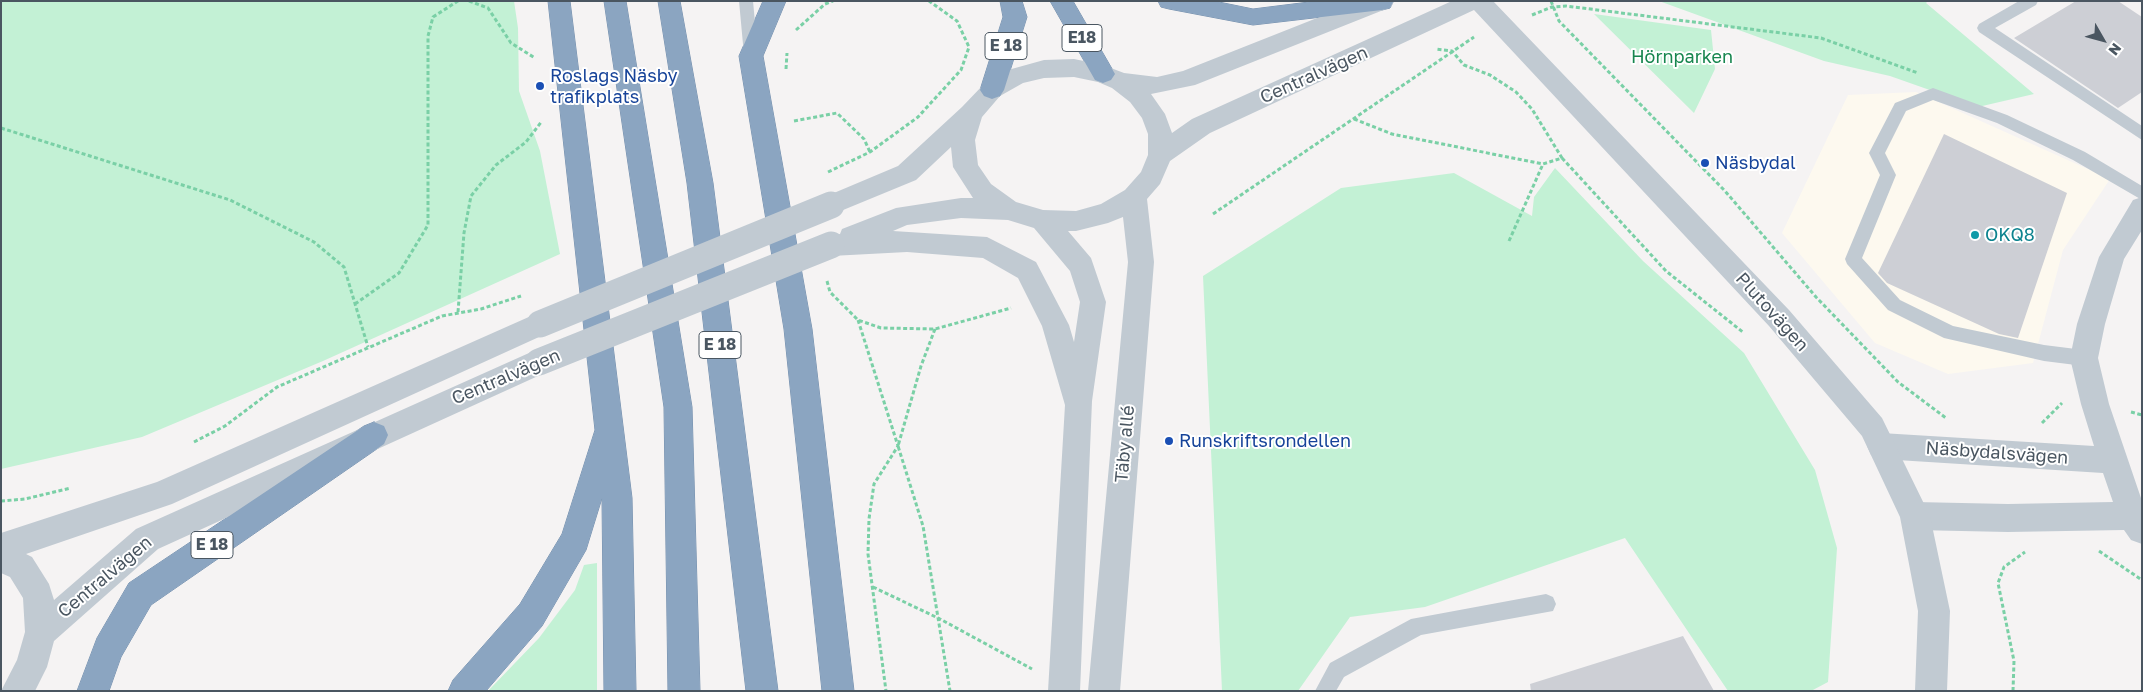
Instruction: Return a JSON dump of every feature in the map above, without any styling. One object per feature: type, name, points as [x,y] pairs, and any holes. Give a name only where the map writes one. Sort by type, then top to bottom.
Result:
[{"type":"highway","points":[[559,1],[617,498],[620,691]]},
{"type":"highway","points":[[615,1],[678,407],[684,691]]},
{"type":"highway","name":"E 18","points":[[669,1],[700,183],[762,691]]},
{"type":"highway","points":[[775,1],[751,56],[798,329],[838,691]]},
{"type":"highway","name":"E 18","points":[[992,90],[1015,17],[1011,1]]},
{"type":"highway","name":"E18","points":[[1061,1],[1111,78]]},
{"type":"highway","points":[[1169,1],[1252,17],[1382,1]]},
{"type":"highway","points":[[464,691],[531,615],[575,540],[608,428]]},
{"type":"highway","name":"E 18","points":[[93,691],[108,649],[140,594],[374,435]]},
{"type":"street","name":"Centralvägen","points":[[1,548],[162,494],[540,324],[831,206],[907,173],[971,114],[992,90],[1016,76],[1044,69],[1074,68],[1111,78],[1157,86],[1187,79],[1382,1]]},
{"type":"street","name":"Centralvägen","points":[[1160,155],[1202,126],[1472,1]]},
{"type":"street","name":"Plutovägen","points":[[1479,1],[1779,318],[1872,428],[1915,516],[1934,611],[1931,691]]},
{"type":"street","name":"Centralvägen","points":[[41,632],[147,539],[539,362],[905,215],[962,208],[1008,210],[1043,220],[1076,221],[1108,213],[1134,197],[1151,177],[1160,155],[1160,134],[1153,114],[1139,96],[1111,78]]},
{"type":"street","name":"Centralvägen","points":[[971,114],[963,140],[966,167],[982,191],[1008,210]]},
{"type":"street","name":"Täby allé","points":[[1104,691],[1141,262],[1134,197]]},
{"type":"street","points":[[1915,516],[2137,523],[2113,460],[2095,404],[2084,358],[2091,324],[2112,257],[2142,207]]},
{"type":"street","points":[[1043,220],[1082,266],[1093,302],[1079,406],[1064,691]]},
{"type":"street","points":[[831,245],[907,241],[987,248],[1027,270],[1054,324],[1079,406]]},
{"type":"street","name":"Näsbydalsvägen","points":[[1881,446],[2113,460]]},
{"type":"street","name":"Centralvägen","points":[[1,558],[20,568],[38,595],[41,632],[31,666],[17,691]]},
{"type":"lane","points":[[746,1],[751,56]]},
{"type":"lane","points":[[2031,1],[1984,28],[2142,134]]},
{"type":"lane","points":[[2084,358],[2044,353],[1950,333],[1894,305],[1853,259],[1888,175],[1877,153],[1900,107],[1933,94],[2002,119],[2062,148],[2142,194]]},
{"type":"lane","points":[[1325,691],[1337,670],[1418,626],[1546,604]]},
{"type":"path","points":[[355,304],[399,273],[428,225],[428,36],[434,17],[458,1]]},
{"type":"path","points":[[469,1],[488,8],[511,43],[536,58]]},
{"type":"path","points":[[819,176],[870,152],[918,117],[961,70],[969,46],[957,21],[929,1]]},
{"type":"path","points":[[1551,1],[1559,21],[1724,191],[1816,297],[1898,382],[1945,417],[1952,420]]},
{"type":"path","points":[[1552,7],[1566,6],[1821,38],[1922,74]]},
{"type":"path","points":[[1213,214],[1452,51],[1464,65],[1490,75],[1516,92],[1532,109],[1562,158],[1666,271],[1744,333]]},
{"type":"path","points":[[458,312],[464,233],[471,196],[496,164],[526,142],[542,121],[542,113]]},
{"type":"path","points":[[790,122],[837,113],[864,139],[870,152]]},
{"type":"path","points":[[1353,119],[1392,134],[1544,164],[1562,158]]},
{"type":"path","points":[[1,128],[230,200],[314,242],[344,267],[368,347]]},
{"type":"path","points":[[1509,241],[1544,164]]},
{"type":"path","points":[[191,444],[225,426],[277,387],[442,316],[482,309],[529,294]]},
{"type":"path","points":[[858,320],[923,526],[940,620],[950,691]]},
{"type":"path","points":[[886,691],[868,554],[869,519],[874,484],[898,446],[921,366],[935,329]]},
{"type":"path","points":[[2036,426],[2045,422],[2066,399],[2142,415]]},
{"type":"path","points":[[1,501],[25,499],[76,487]]},
{"type":"path","points":[[2013,691],[2014,661],[1998,583],[2004,567],[2021,554],[2030,550]]},
{"type":"path","points":[[2093,551],[2102,552],[2142,580]]},
{"type":"path","points":[[873,586],[1032,669]]},
{"type":"shaded area","points":[[1916,92],[2110,179],[2063,250],[2033,363],[1948,374],[1875,343],[1782,233],[1848,95]]},
{"type":"green space","points":[[1,1],[514,1],[518,28],[519,91],[540,151],[560,254],[323,361],[142,437],[1,469]]},
{"type":"green space","points":[[1659,1],[1928,1],[1926,3],[2034,94],[1978,107],[1890,76],[1824,61]]},
{"type":"green space","name":"Hörnparken","points":[[1594,14],[1711,30],[1715,69],[1694,113]]},
{"type":"green space","points":[[1555,168],[1643,261],[1744,353],[1815,470],[1837,548],[1828,682],[1811,691],[1728,691],[1625,538],[1425,607],[1350,617],[1298,691],[1222,691],[1203,276],[1341,188],[1454,173],[1532,216],[1534,197]]},
{"type":"green space","points":[[597,563],[597,691],[488,691],[539,638],[575,590],[584,565]]},
{"type":"building","points":[[2076,1],[2118,1],[2142,17],[2142,92],[2118,108],[2014,38]]},
{"type":"building","name":"OKQ8","points":[[1944,134],[2067,193],[2018,338],[1999,334],[1887,283],[1878,273]]},
{"type":"building","points":[[1683,636],[1714,691],[1531,691],[1530,684]]},
{"type":"place","name":"Roslags Näsby trafikplats","points":[[540,86]]},
{"type":"place","name":"Näsbydal","points":[[1705,163]]},
{"type":"place","name":"OKQ8","points":[[1975,235]]},
{"type":"place","name":"Runskriftsrondellen","points":[[1169,441]]}]
